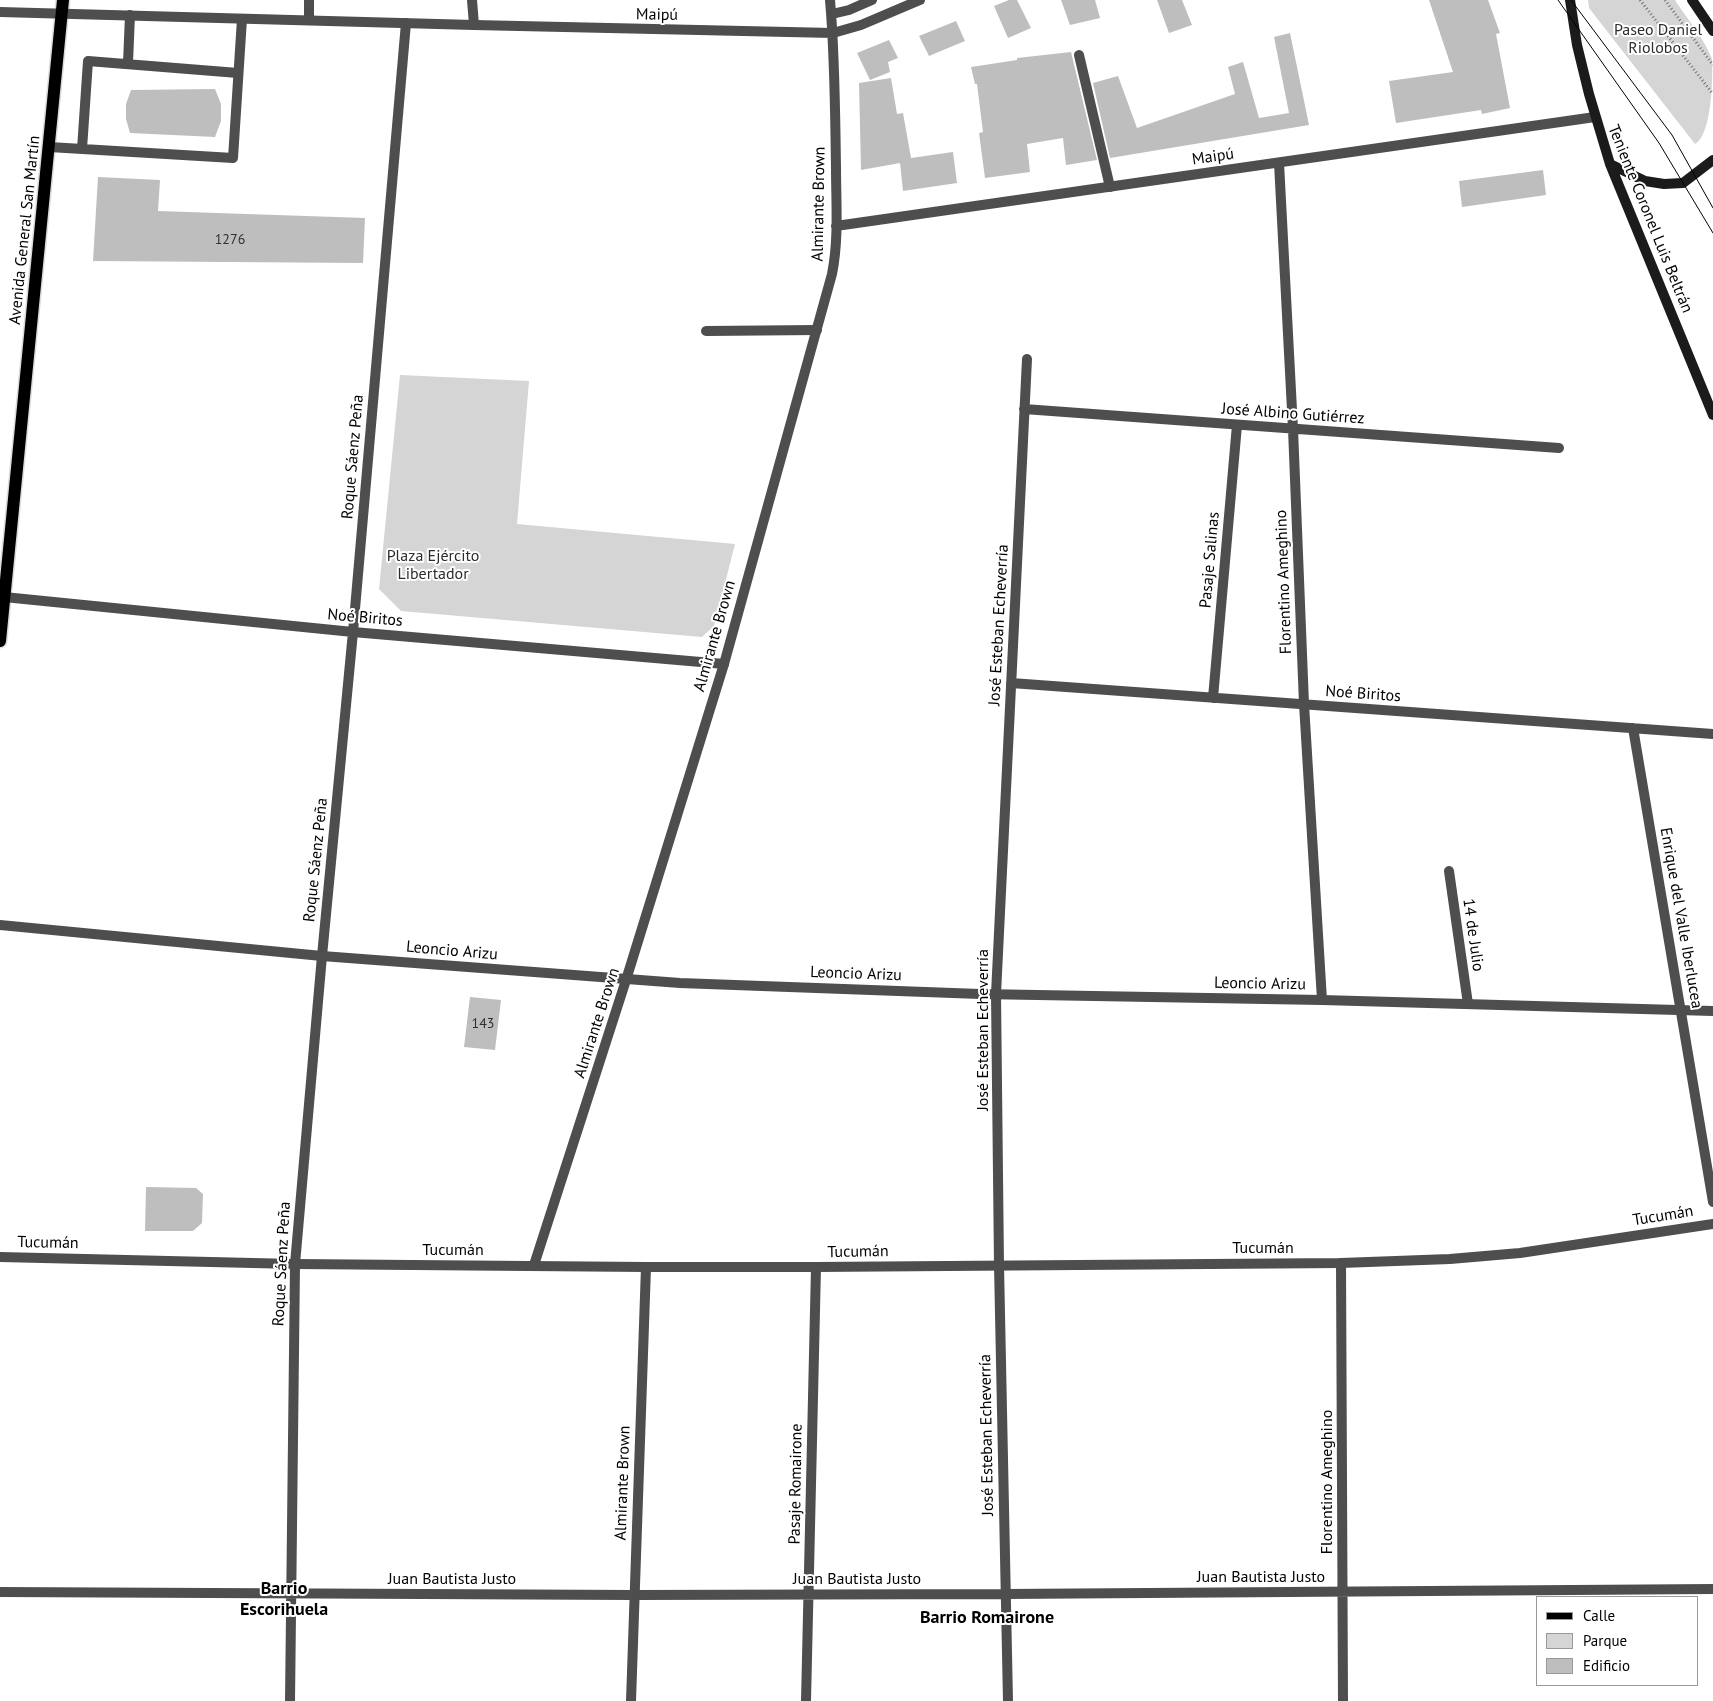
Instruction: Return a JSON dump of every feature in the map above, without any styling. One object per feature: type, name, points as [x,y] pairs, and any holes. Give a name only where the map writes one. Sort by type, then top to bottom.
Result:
[{"type":"main road","name":"Teniente Coronel Luis Beltrán","points":[[1570,0],[1577,45],[1595,117],[1610,164],[1713,414]]},
{"type":"main road","points":[[1692,0],[1713,31]]},
{"type":"main road","name":"Avenida General San Martín","points":[[0,641],[2,596],[62,6]]},
{"type":"main road","points":[[1610,164],[1645,181],[1664,184],[1683,182],[1710,163],[1713,152]]},
{"type":"street","points":[[309,0],[309,20]]},
{"type":"street","points":[[472,0],[474,25]]},
{"type":"street","name":"Almirante Brown","points":[[534,1265],[626,980],[724,664],[817,330],[834,261],[836,226],[835,77],[830,0]]},
{"type":"street","points":[[832,14],[849,10],[872,0]]},
{"type":"street","name":"Maipú","points":[[0,12],[62,6],[130,15],[242,19],[832,33],[861,25],[920,0]]},
{"type":"street","points":[[128,63],[130,15]]},
{"type":"street","points":[[49,147],[233,158],[242,19]]},
{"type":"street","name":"Roque Sáenz Peña","points":[[290,1701],[295,1264],[406,23]]},
{"type":"street","points":[[1079,55],[1110,187]]},
{"type":"street","points":[[82,149],[88,61],[238,73]]},
{"type":"street","name":"Maipú","points":[[836,226],[1595,117]]},
{"type":"street","name":"Florentino Ameghino","points":[[1279,163],[1293,429],[1304,704],[1322,1000]]},
{"type":"street","points":[[706,332],[817,330]]},
{"type":"street","name":"José Esteban Echeverría","points":[[1008,1701],[999,1265],[996,994],[1027,359]]},
{"type":"street","name":"José Albino Gutiérrez","points":[[1024,409],[1559,448]]},
{"type":"street","name":"Pasaje Salinas","points":[[1213,698],[1237,425]]},
{"type":"street","name":"Noé Biritos","points":[[2,596],[353,632],[724,664]]},
{"type":"street","name":"Noé Biritos","points":[[1011,683],[1713,734]]},
{"type":"street","name":"Enrique del Valle Iberlucea","points":[[1633,728],[1713,1202]]},
{"type":"street","name":"14 de Julio","points":[[1449,870],[1468,1004]]},
{"type":"street","name":"Leoncio Arizu","points":[[0,924],[322,956],[626,980],[996,994],[1322,1000],[1713,1011]]},
{"type":"street","name":"Tucumán","points":[[0,1257],[295,1264],[646,1267],[1341,1263],[1450,1259],[1520,1253],[1713,1224]]},
{"type":"street","name":"Florentino Ameghino","points":[[1341,1263],[1342,1701]]},
{"type":"street","name":"Almirante Brown","points":[[631,1701],[646,1267]]},
{"type":"street","name":"Pasaje Romairone","points":[[806,1701],[816,1267]]},
{"type":"street","name":"Juan Bautista Justo","points":[[0,1592],[634,1595],[1713,1589]]},
{"type":"path","points":[[1640,0],[1713,94]]},
{"type":"path","points":[[1665,0],[1713,65]]},
{"type":"green space","name":"Paseo Daniel Riolobos","points":[[1588,0],[1675,0],[1700,36],[1712,59],[1712,91],[1708,118],[1701,138],[1695,144],[1589,8]]},
{"type":"green space","name":"Plaza Ejército Libertador","points":[[400,375],[529,381],[517,524],[735,544],[714,626],[702,637],[401,611],[379,589]]},
{"type":"building","points":[[1009,0],[1017,0],[1031,28],[1008,38],[994,6]]},
{"type":"building","points":[[1061,0],[1095,0],[1100,18],[1070,25]]},
{"type":"building","points":[[1157,0],[1182,0],[1192,25],[1169,33]]},
{"type":"building","points":[[1429,0],[1488,0],[1500,33],[1496,34],[1510,108],[1482,114],[1481,110],[1396,123],[1389,81],[1453,72]]},
{"type":"building","points":[[956,21],[965,41],[929,56],[919,36]]},
{"type":"building","points":[[1290,33],[1309,125],[1110,158],[1093,83],[1118,76],[1137,128],[1235,94],[1228,67],[1243,62],[1259,118],[1289,113],[1274,37]]},
{"type":"building","points":[[889,40],[898,58],[888,62],[890,72],[870,80],[857,53]]},
{"type":"building","points":[[1071,52],[1097,160],[1066,165],[1063,138],[1027,144],[1030,172],[985,178],[979,133],[983,132],[977,84],[975,84],[971,67],[1017,60],[1017,58]]},
{"type":"building","points":[[891,78],[897,114],[903,113],[911,158],[953,152],[957,183],[903,191],[900,163],[861,170],[859,83]]},
{"type":"building","points":[[215,89],[221,104],[221,121],[215,137],[130,133],[126,119],[126,104],[131,90]]},
{"type":"building","points":[[1543,170],[1546,195],[1462,207],[1459,181]]},
{"type":"building","points":[[98,177],[160,180],[158,211],[365,218],[363,263],[93,261]]},
{"type":"building","points":[[470,997],[501,1000],[495,1050],[464,1047]]},
{"type":"building","points":[[146,1187],[196,1188],[203,1194],[202,1223],[193,1231],[145,1231]]},
{"type":"tram line","points":[[1558,0],[1659,143],[1713,233]]},
{"type":"tram line","points":[[1571,0],[1672,135],[1713,208]]},
{"type":"district","name":"Barrio Escorihuela","points":[[284,1599]]},
{"type":"district","name":"Barrio Romairone","points":[[987,1618]]}]
